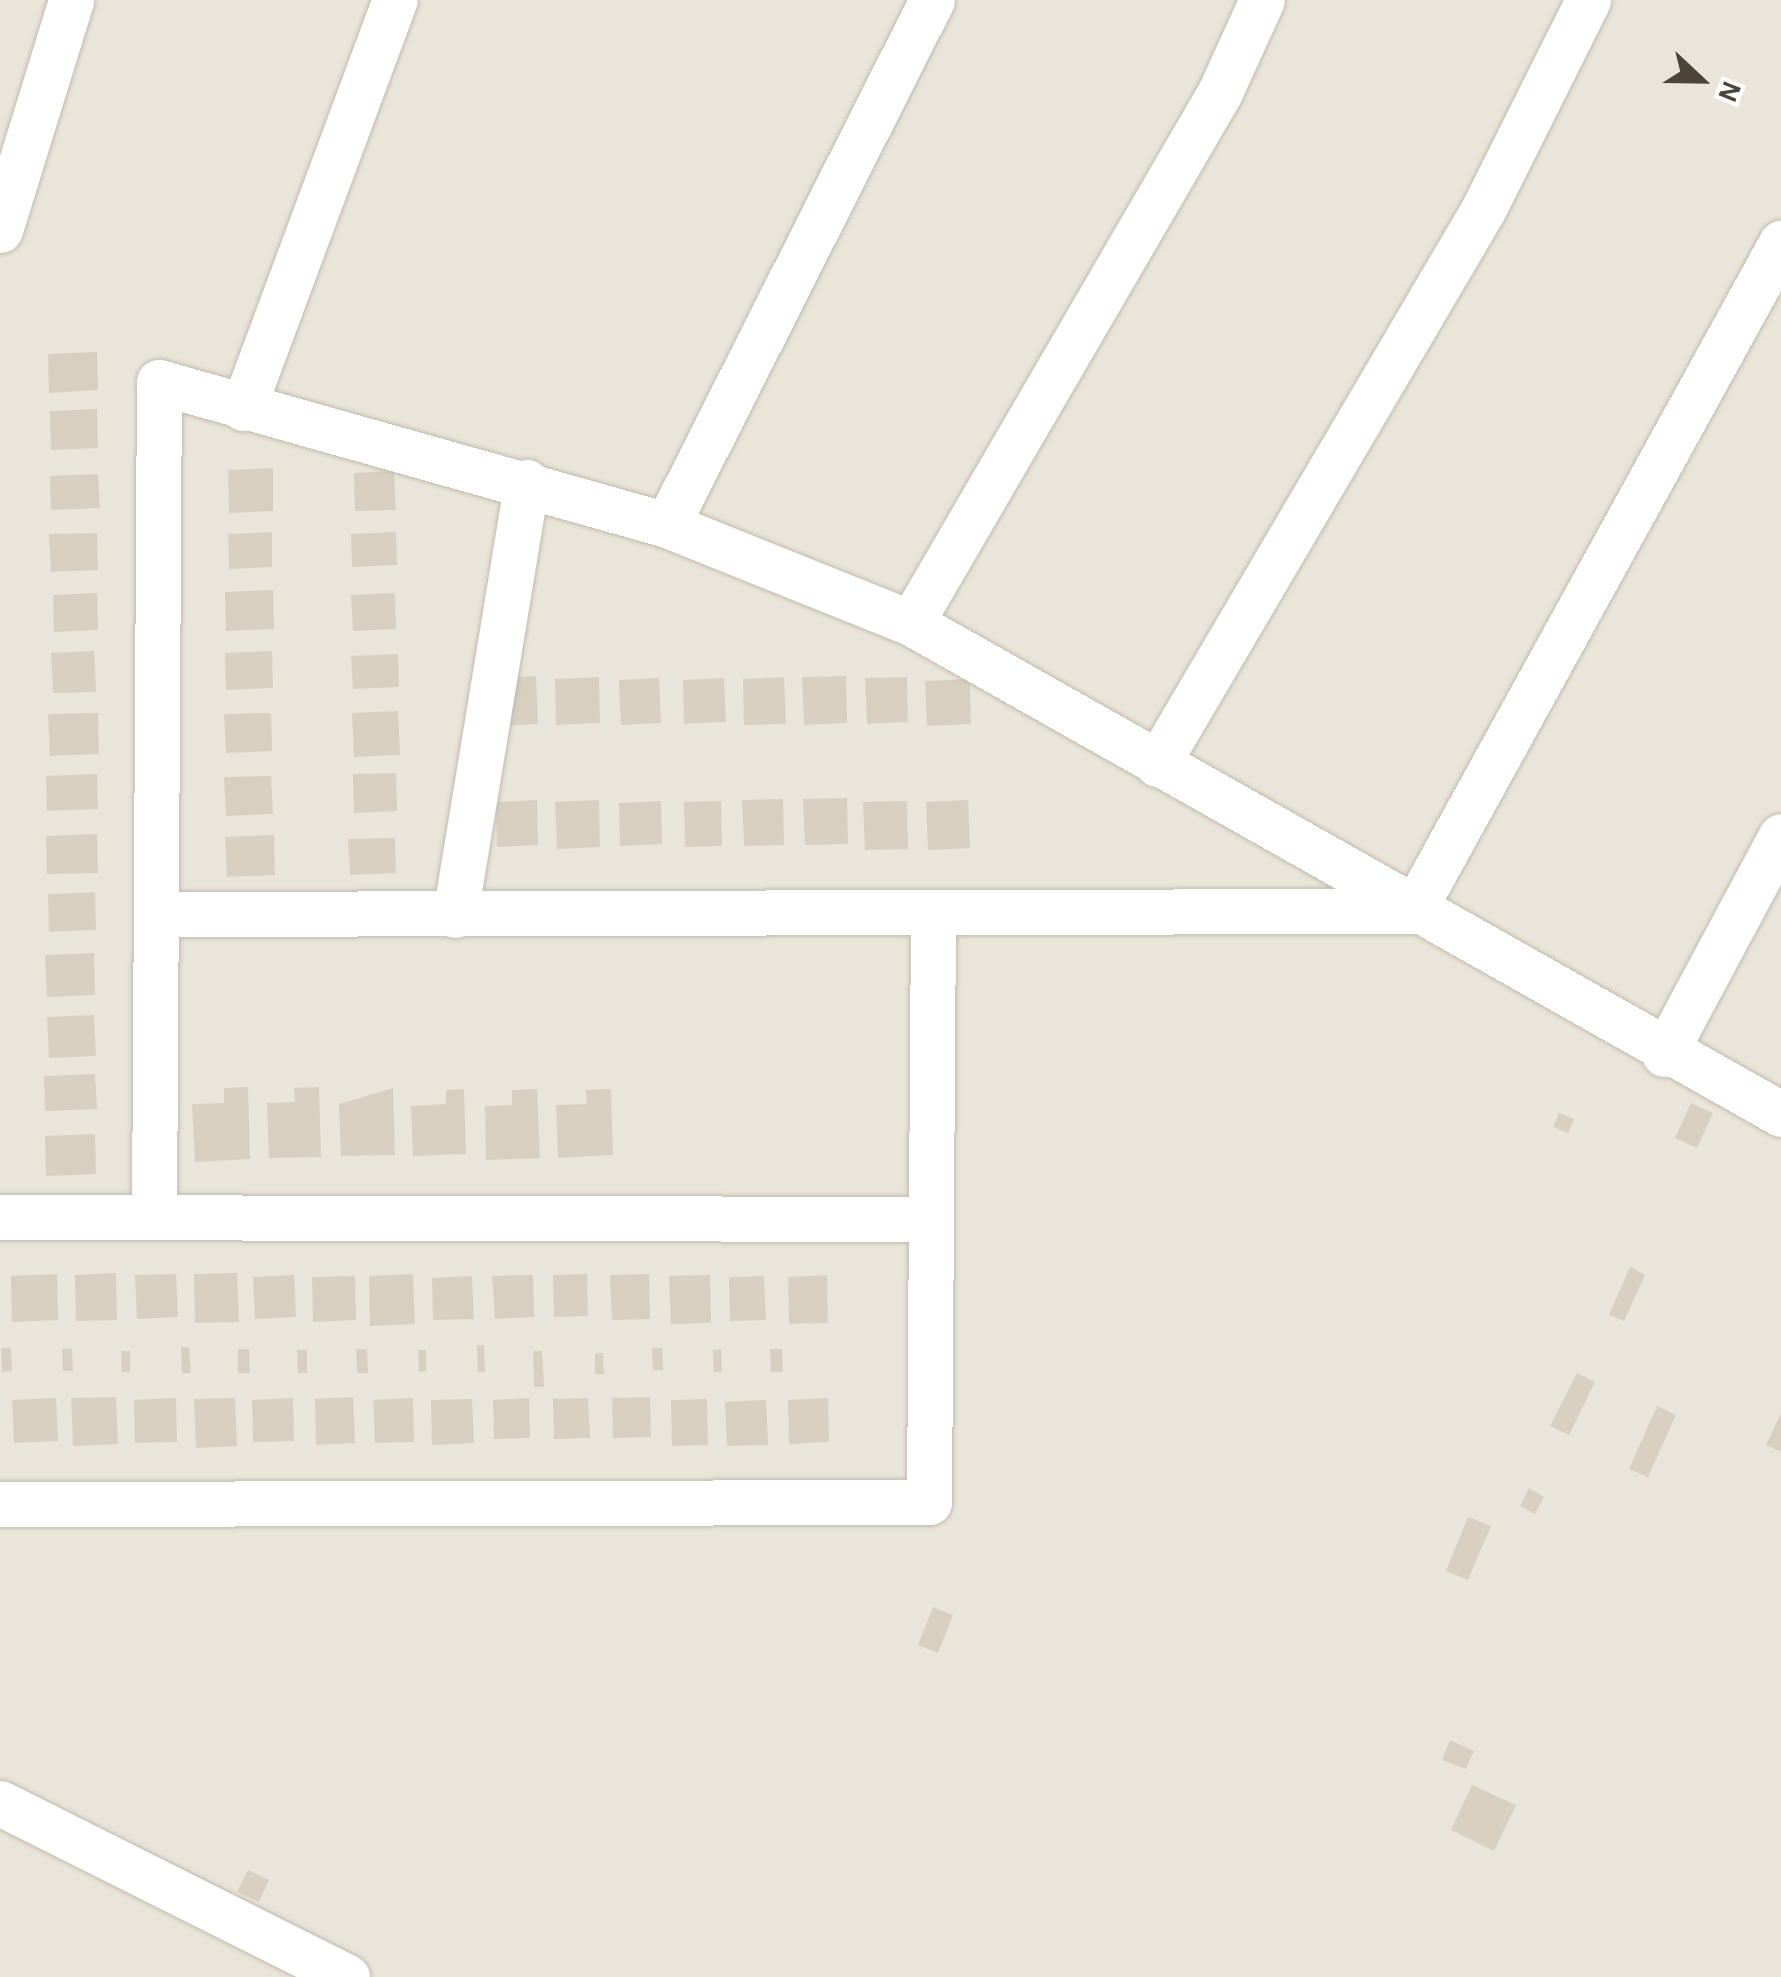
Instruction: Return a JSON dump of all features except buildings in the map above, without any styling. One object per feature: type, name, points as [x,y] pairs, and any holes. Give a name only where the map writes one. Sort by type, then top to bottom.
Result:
[{"type":"street","points":[[0,230],[71,0]]},
{"type":"street","points":[[243,408],[395,0]]},
{"type":"street","points":[[666,525],[932,0]]},
{"type":"street","points":[[911,623],[1220,92],[1262,0]]},
{"type":"street","points":[[1157,764],[1483,210],[1588,0]]},
{"type":"street","points":[[1414,911],[1781,242]]},
{"type":"street","points":[[154,1217],[159,382],[243,408],[527,482],[666,525],[911,623],[1664,1054],[1781,1114]]},
{"type":"street","points":[[455,915],[527,482]]},
{"type":"street","points":[[1664,1054],[1781,836]]},
{"type":"street","points":[[156,914],[933,916],[1414,911]]},
{"type":"street","points":[[0,1504],[929,1502],[933,916]]},
{"type":"street","points":[[0,1217],[931,1218]]},
{"type":"street","points":[[0,1804],[347,1977]]},
{"type":"shaded area","points":[[0,0],[1781,0],[1781,1977],[0,1977]]}]
